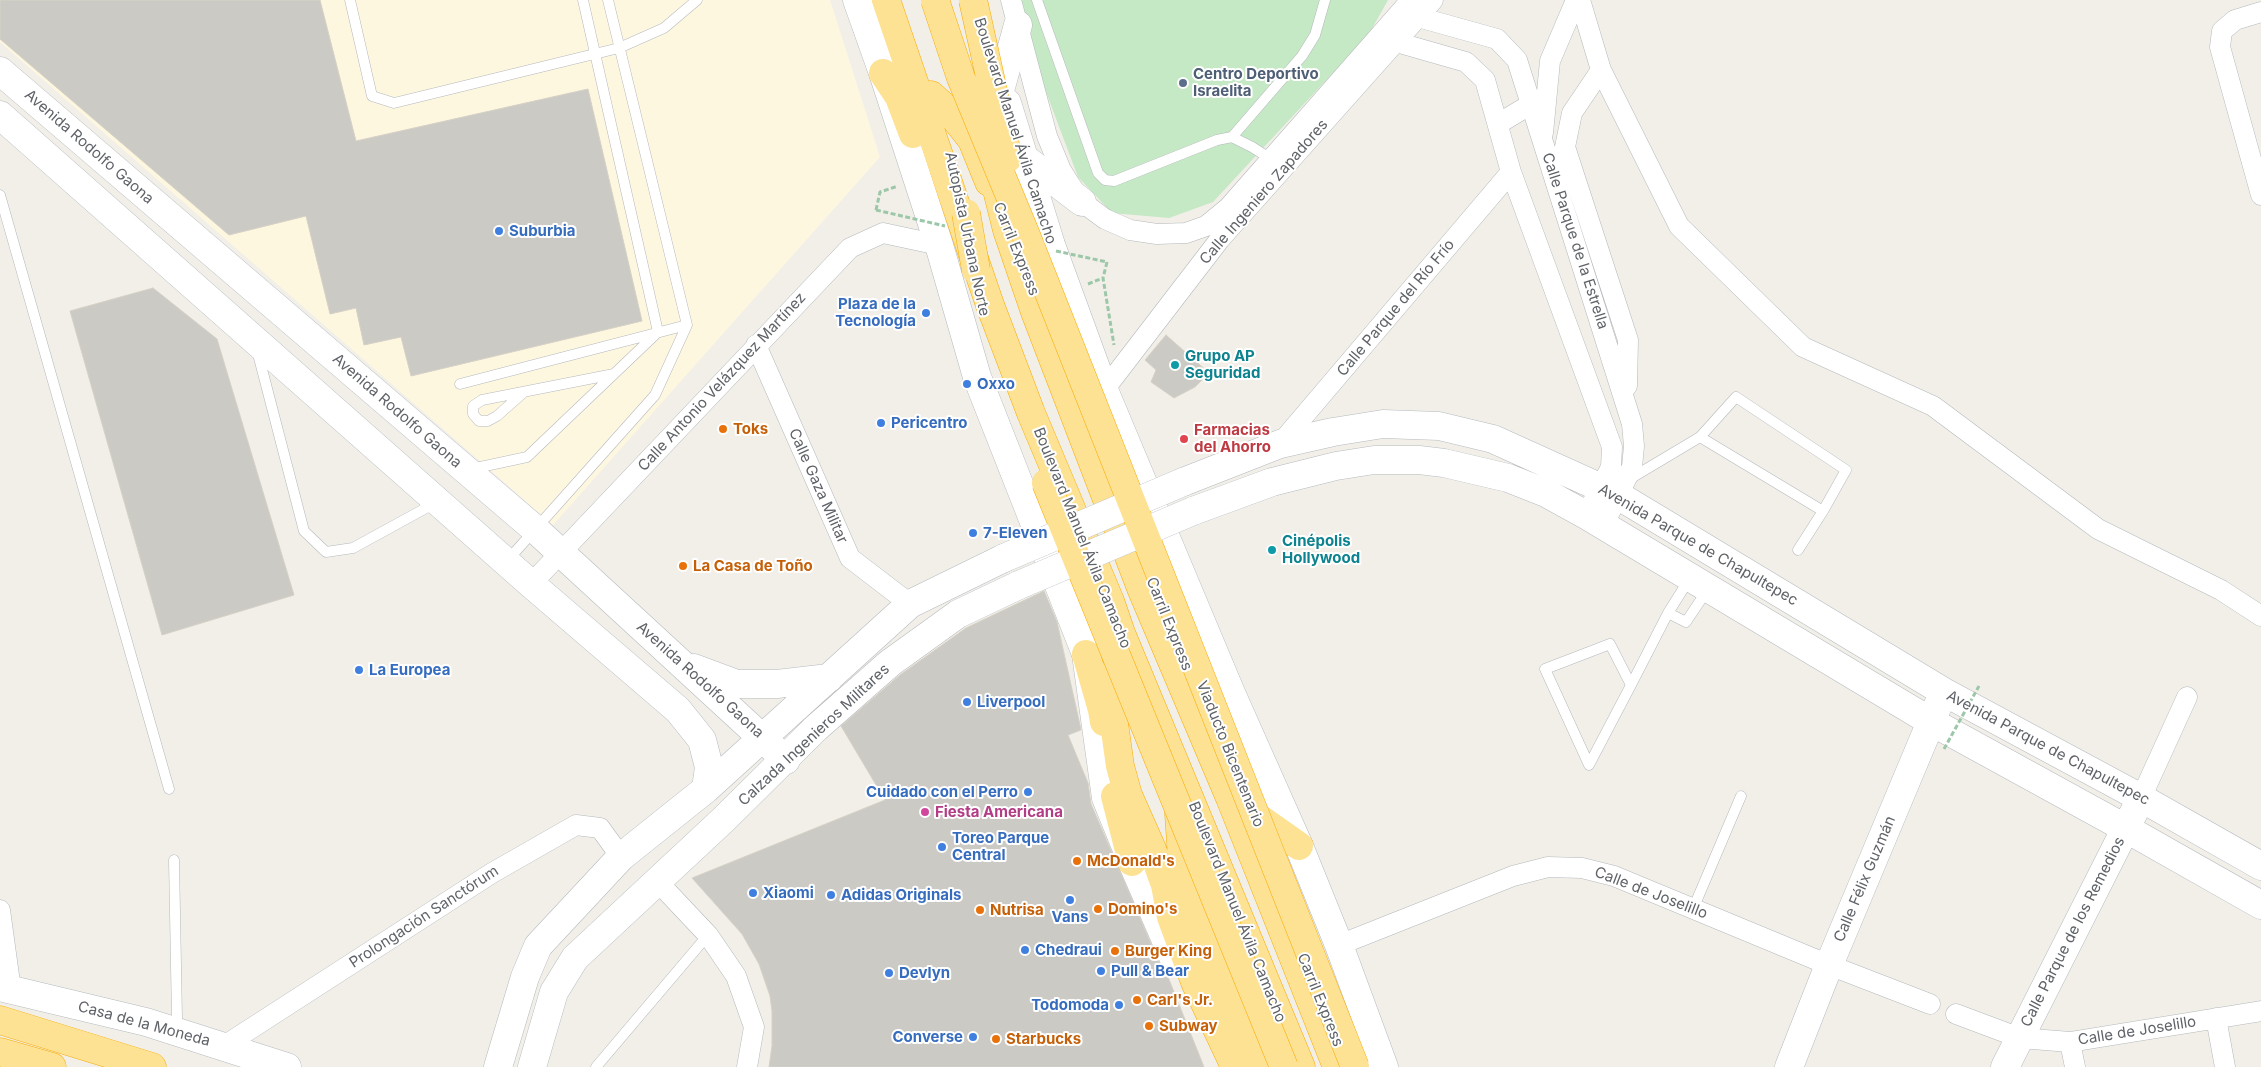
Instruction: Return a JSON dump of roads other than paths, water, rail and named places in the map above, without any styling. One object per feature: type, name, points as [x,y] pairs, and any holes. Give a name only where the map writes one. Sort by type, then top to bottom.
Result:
[{"type":"highway","name":"Boulevard Manuel Ávila Camacho","points":[[886,0],[976,264],[1031,413],[1301,1067]]},
{"type":"highway","name":"Autopista Urbana Norte","points":[[899,0],[957,176],[987,326],[1000,370],[1284,1067]]},
{"type":"highway","points":[[935,0],[961,78],[1026,236],[1094,388]]},
{"type":"highway","name":"Boulevard Manuel Ávila Camacho","points":[[949,0],[1007,230],[1035,312],[1141,588],[1230,798],[1338,1067]]},
{"type":"highway","points":[[972,0],[1026,236]]},
{"type":"highway","points":[[883,73],[899,97],[956,242],[976,264]]},
{"type":"highway","name":"Carril Express","points":[[961,78],[989,182]]},
{"type":"highway","name":"Carril Express","points":[[931,95],[949,111],[972,140],[1347,1067]]},
{"type":"highway","name":"Viaducto Bicentenario","points":[[1094,388],[1355,1067]]},
{"type":"highway","points":[[1121,633],[1112,709],[1120,766],[1128,794],[1144,826],[1164,885],[1246,1060]]},
{"type":"highway","points":[[1086,654],[1102,710],[1109,769],[1132,862]]},
{"type":"highway","points":[[1176,765],[1183,872],[1246,1060]]},
{"type":"highway","points":[[1115,796],[1141,846],[1162,919],[1195,982],[1246,1060]]},
{"type":"highway","points":[[1230,798],[1299,846]]},
{"type":"highway","points":[[1164,885],[1171,917],[1195,982]]},
{"type":"highway","points":[[0,1020],[152,1067]]},
{"type":"highway","points":[[0,1052],[52,1067]]},
{"type":"main road","points":[[857,0],[939,245],[977,377],[1086,654],[1106,798],[1222,1067]]},
{"type":"main road","name":"Boulevard Manuel Ávila Camacho","points":[[972,0],[1002,87],[1094,388],[1213,650],[1299,846],[1340,945],[1384,1067]]},
{"type":"main road","points":[[1002,87],[1015,13]]},
{"type":"main road","name":"Avenida Rodolfo Gaona","points":[[0,71],[9,109],[245,331],[531,584],[678,710],[702,740],[709,767],[706,788]]},
{"type":"main road","name":"Avenida Rodolfo Gaona","points":[[9,109],[260,294],[561,552],[786,760]]},
{"type":"main road","points":[[1024,158],[1082,202]]},
{"type":"main road","points":[[245,331],[260,294]]},
{"type":"main road","name":"Avenida Parque de Chapultepec","points":[[1094,520],[1183,482],[1280,444],[1333,432],[1383,424],[1439,426],[1493,439],[1613,485],[1944,692],[2141,798],[2261,866]]},
{"type":"main road","points":[[1333,432],[1336,466]]},
{"type":"main road","name":"Avenida Parque de Chapultepec","points":[[1193,511],[1272,482],[1336,466],[1393,459],[1444,463],[1489,472],[1527,485],[1594,521],[1930,721],[2126,828],[2261,905]]},
{"type":"main road","name":"Calzada Ingenieros Militares","points":[[532,1067],[554,992],[575,958],[786,760],[816,728],[890,663],[958,614],[1019,585],[1193,511]]},
{"type":"main road","name":"Calzada Ingenieros Militares","points":[[498,1067],[525,976],[538,946],[620,858],[706,788],[910,604],[1004,558],[1094,520]]},
{"type":"main road","points":[[682,663],[737,684],[777,684],[829,678]]},
{"type":"main road","name":"Calle Félix Guzmán","points":[[1789,1067],[1828,965],[1930,721],[1944,692]]},
{"type":"main road","name":"Calle Parque de los Remedios","points":[[2005,1067],[2141,798]]},
{"type":"main road","name":"Casa de la Moneda","points":[[6,988],[175,1031],[287,1067]]},
{"type":"street","name":"Calle Ingeniero Zapadores","points":[[1094,388],[1220,239],[1276,165],[1390,36],[1412,6],[1433,0]]},
{"type":"street","points":[[1542,142],[1550,62],[1576,0]]},
{"type":"street","points":[[1580,0],[1601,70],[1679,226],[1803,347],[1933,406],[2098,529],[2221,590],[2261,616]]},
{"type":"street","name":"Calle Parque de la Estrella","points":[[1412,6],[1497,39],[1517,60],[1632,424],[1634,446],[1632,467],[1613,485],[1594,521]]},
{"type":"street","points":[[2261,12],[2235,20],[2222,31],[2220,47],[2261,195]]},
{"type":"street","name":"Calle Ingeniero Zapadores","points":[[1015,13],[1053,153],[1070,186],[1082,202],[1105,219],[1130,230],[1157,234],[1172,234],[1206,226],[1228,208],[1250,184],[1276,165]]},
{"type":"street","name":"Calle Parque de la Estrella","points":[[1390,36],[1466,62],[1485,80],[1512,172],[1612,447],[1611,467],[1613,485]]},
{"type":"street","points":[[1601,70],[1572,113],[1565,148],[1628,340],[1627,404]]},
{"type":"street","points":[[1498,124],[1531,104]]},
{"type":"street","name":"Calle Parque del Río Frío","points":[[1280,444],[1512,172]]},
{"type":"street","name":"Calle Antonio Velázquez Martínez","points":[[531,584],[850,248],[883,233],[939,245]]},
{"type":"street","name":"Calle Gaza Militar","points":[[756,345],[850,558],[910,604]]},
{"type":"street","points":[[2141,798],[2187,697]]},
{"type":"street","name":"Prolongación Sanctórum","points":[[224,1046],[492,873],[576,825],[600,828],[620,858]]},
{"type":"street","name":"Calle de Joselillo","points":[[1340,945],[1513,876],[1548,867],[1566,866],[1598,871],[1693,908],[1828,965],[1930,1004]]},
{"type":"street","points":[[658,882],[708,936],[736,976],[754,1027],[747,1067]]},
{"type":"street","points":[[0,910],[6,988]]},
{"type":"street","name":"Calle de Joselillo","points":[[1956,1014],[2020,1038],[2070,1042],[2261,1011]]},
{"type":"street","points":[[2216,1018],[2225,1067]]},
{"type":"street","points":[[2070,1042],[2075,1067]]},
{"type":"lane","points":[[350,0],[372,96],[394,103],[619,48],[664,28],[697,0]]},
{"type":"lane","points":[[584,0],[658,332]]},
{"type":"lane","points":[[506,562],[655,395],[687,325],[608,0]]},
{"type":"lane","points":[[1037,0],[1098,173],[1105,180],[1114,181],[1217,140],[1232,137],[1302,56],[1315,35],[1325,0]]},
{"type":"lane","points":[[1232,137],[1252,147],[1276,165]]},
{"type":"lane","points":[[0,195],[169,789]]},
{"type":"lane","points":[[460,384],[687,325]]},
{"type":"lane","points":[[245,331],[304,532],[326,552],[353,548],[438,502]]},
{"type":"lane","points":[[466,470],[527,457],[658,332]]},
{"type":"lane","points":[[523,393],[615,374]]},
{"type":"lane","points":[[1613,485],[1700,436],[1736,398],[1846,470],[1798,550]]},
{"type":"lane","points":[[1700,436],[1822,511]]},
{"type":"lane","points":[[1631,685],[1610,644],[1545,669],[1589,765],[1631,685],[1668,613],[1699,583]]},
{"type":"lane","points":[[1668,613],[1686,622],[1699,583]]},
{"type":"lane","points":[[1693,908],[1741,796]]},
{"type":"lane","points":[[174,860],[178,1019],[175,1031]]},
{"type":"lane","points":[[596,1067],[708,936]]},
{"type":"place","name":"Centro Deportivo Israelita","points":[[1183,83]]},
{"type":"place","name":"Suburbia","points":[[499,231]]},
{"type":"place","name":"Plaza de la Tecnología","points":[[926,313]]},
{"type":"place","name":"Grupo AP Seguridad","points":[[1175,365]]},
{"type":"place","name":"Oxxo","points":[[967,384]]},
{"type":"place","name":"Pericentro","points":[[881,423]]},
{"type":"place","name":"Toks","points":[[723,429]]},
{"type":"place","name":"Farmacias del Ahorro","points":[[1184,439]]},
{"type":"place","name":"7-Eleven","points":[[973,533]]},
{"type":"place","name":"Cinépolis Hollywood","points":[[1272,550]]},
{"type":"place","name":"La Casa de Toño","points":[[683,566]]},
{"type":"place","name":"La Europea","points":[[359,670]]},
{"type":"place","name":"Liverpool","points":[[967,702]]},
{"type":"place","name":"Cuidado con el Perro","points":[[1028,792]]},
{"type":"place","name":"Fiesta Americana","points":[[925,812]]},
{"type":"place","name":"Toreo Parque Central","points":[[942,847]]},
{"type":"place","name":"McDonald's","points":[[1077,861]]},
{"type":"place","name":"Xiaomi","points":[[753,893]]},
{"type":"place","name":"Adidas Originals","points":[[831,895]]},
{"type":"place","name":"Vans","points":[[1070,900]]},
{"type":"place","name":"Domino's","points":[[1098,909]]},
{"type":"place","name":"Nutrisa","points":[[980,910]]},
{"type":"place","name":"Chedraui","points":[[1025,950]]},
{"type":"place","name":"Burger King","points":[[1115,951]]},
{"type":"place","name":"Pull & Bear","points":[[1101,971]]},
{"type":"place","name":"Devlyn","points":[[889,973]]},
{"type":"place","name":"Carl's Jr.","points":[[1137,1000]]},
{"type":"place","name":"Todomoda","points":[[1119,1005]]},
{"type":"place","name":"Subway","points":[[1149,1026]]},
{"type":"place","name":"Converse","points":[[973,1037]]},
{"type":"place","name":"Starbucks","points":[[996,1039]]}]
